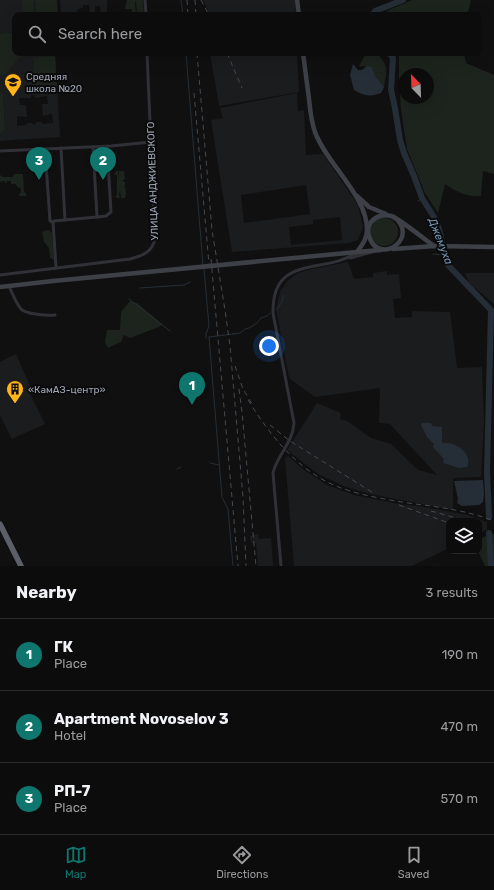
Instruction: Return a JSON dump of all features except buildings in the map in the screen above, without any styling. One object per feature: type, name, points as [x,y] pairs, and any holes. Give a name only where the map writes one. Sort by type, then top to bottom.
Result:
[{"type":"highway","points":[[0,524],[21,566]]},
{"type":"street","points":[[145,0],[146,12]]},
{"type":"street","points":[[297,0],[299,12]]},
{"type":"street","name":"УЛИЦА АНДЖИЕВСКОГО","points":[[0,275],[130,259],[147,253],[152,248],[155,238],[147,56]]},
{"type":"street","points":[[304,56],[314,131],[326,154],[363,209],[372,243],[385,250]]},
{"type":"street","points":[[0,151],[93,147],[151,142]]},
{"type":"street","points":[[53,222],[106,216],[111,212],[108,146]]},
{"type":"street","points":[[93,147],[97,217]]},
{"type":"street","points":[[60,148],[65,220]]},
{"type":"street","points":[[45,149],[50,221],[53,222],[56,267]]},
{"type":"street","points":[[353,192],[369,207],[392,217],[434,246]]},
{"type":"street","points":[[281,566],[273,473],[275,464],[291,439],[294,431],[294,423],[273,313],[273,299],[280,282],[293,271],[346,259],[393,248],[398,244],[402,234],[401,224],[392,217],[384,215],[377,217],[372,221],[365,241],[357,252],[346,259]]},
{"type":"street","points":[[0,287],[357,252],[434,246],[494,247]]},
{"type":"street","points":[[9,286],[21,310],[49,316],[55,315]]},
{"type":"street","points":[[14,566],[21,566]]},
{"type":"shaded area","points":[[0,0],[35,0],[36,12],[12,12],[12,32],[0,34]]},
{"type":"shaded area","points":[[22,0],[33,0],[34,12],[23,12]]},
{"type":"shaded area","points":[[35,0],[57,0],[58,12],[36,12]]},
{"type":"shaded area","points":[[60,0],[107,0],[107,12],[101,12],[100,6],[95,6],[95,12],[90,12],[89,5],[83,5],[83,8],[77,9],[77,12],[61,12]]},
{"type":"shaded area","points":[[127,0],[143,0],[144,12],[137,12],[136,1],[136,12],[132,12],[132,9],[125,9]]},
{"type":"shaded area","points":[[203,0],[295,0],[296,12],[209,12]]},
{"type":"shaded area","points":[[412,0],[471,0],[468,12],[386,12]]},
{"type":"shaded area","points":[[12,32],[12,56],[34,56],[20,57],[6,74],[0,75],[0,34]]},
{"type":"shaded area","name":"Средняя школа №20","points":[[55,56],[60,137],[0,141],[0,134],[4,132],[5,129],[3,94],[0,90],[0,75],[6,74],[20,57]],"holes":[[[31,95],[35,95],[35,98],[47,96],[48,104],[42,104],[43,116],[52,114],[53,123],[42,124],[42,122],[36,122],[36,124],[33,125],[32,123],[27,123],[27,125],[17,126],[17,116],[27,117],[26,105],[20,105],[19,98],[31,98]]]},
{"type":"shaded area","points":[[55,56],[57,87],[34,89],[33,58]]},
{"type":"shaded area","points":[[211,56],[297,56],[299,92],[219,106]]},
{"type":"shaded area","points":[[379,56],[384,62],[386,72],[384,87],[375,76],[372,67],[359,66],[364,57]]},
{"type":"shaded area","points":[[398,56],[465,56],[466,63],[494,75],[494,174],[483,171],[481,196],[471,196],[462,193],[445,184],[438,213],[425,193],[407,149],[401,104],[434,104],[434,68],[399,68]]},
{"type":"shaded area","points":[[353,64],[358,70],[362,70],[367,66],[372,67],[375,76],[384,87],[381,93],[367,95],[361,94],[354,90],[350,75]]},
{"type":"shaded area","points":[[0,90],[3,94],[5,129],[4,132],[0,134]]},
{"type":"shaded area","points":[[297,93],[298,111],[304,110],[306,155],[323,154],[358,205],[363,227],[358,240],[349,243],[232,252],[211,120],[223,118],[220,108]],"holes":[[[306,185],[310,214],[244,223],[241,195]],[[340,217],[342,240],[291,245],[289,227],[313,224],[313,220]]]},
{"type":"shaded area","points":[[118,171],[119,180],[119,171],[124,171],[125,179],[122,181],[125,182],[125,186],[123,186],[125,187],[125,198],[121,198],[120,190],[120,198],[115,196],[117,195],[117,175],[114,174]]},
{"type":"shaded area","points":[[14,174],[23,174],[24,192],[26,193],[26,196],[19,196],[19,193],[21,193],[21,188],[15,184],[11,184],[11,181],[7,181],[7,183],[5,183],[5,181],[0,182],[0,175],[3,177],[13,177]]},
{"type":"shaded area","points":[[384,218],[394,222],[398,232],[394,242],[384,246],[374,242],[370,232],[374,222]]},
{"type":"shaded area","points":[[48,230],[52,233],[54,260],[50,258],[49,248],[44,242],[42,232]]},
{"type":"shaded area","points":[[348,262],[354,279],[373,277],[373,273],[387,271],[387,275],[399,274],[401,298],[393,299],[395,318],[412,317],[412,311],[450,312],[457,368],[482,367],[484,423],[481,477],[453,478],[453,510],[370,494],[346,487],[318,474],[287,450],[317,403],[341,413],[340,419],[347,421],[371,438],[391,444],[418,470],[437,475],[390,424],[379,423],[380,388],[315,397],[289,378],[276,309],[280,292],[287,281],[298,273]]},
{"type":"shaded area","points":[[465,273],[494,273],[494,304],[469,283]]},
{"type":"shaded area","points":[[130,301],[137,303],[162,324],[159,327],[130,338],[124,335],[121,342],[108,348],[105,342],[107,330],[120,330],[121,312]]},
{"type":"shaded area","points":[[16,354],[31,388],[28,390],[45,424],[12,439],[0,415],[0,362]]},
{"type":"shaded area","points":[[422,423],[431,423],[432,426],[442,427],[442,443],[453,444],[464,451],[468,457],[467,467],[459,468],[443,463],[444,459],[433,447],[434,444],[427,437],[421,425]]},
{"type":"shaded area","points":[[288,456],[304,470],[327,485],[354,495],[404,505],[468,515],[476,518],[446,518],[446,549],[412,566],[294,566],[285,458]]},
{"type":"shaded area","points":[[483,480],[483,502],[479,505],[462,506],[457,503],[458,499],[454,481]]},
{"type":"shaded area","points":[[482,520],[487,522],[487,530],[482,532]]},
{"type":"shaded area","points":[[258,534],[259,539],[271,538],[273,566],[258,566],[256,543],[251,543],[250,536]]},
{"type":"shaded area","points":[[494,534],[494,566],[485,566],[479,554],[482,554],[482,538]]},
{"type":"waterway","points":[[181,0],[183,12]]},
{"type":"waterway","name":"Джемуха","points":[[374,12],[403,0]]},
{"type":"waterway","points":[[186,56],[203,266]]},
{"type":"waterway","name":"Джемуха","points":[[391,56],[393,58],[391,90],[400,140],[422,198],[434,217],[439,229],[447,264],[491,310],[487,472],[489,517]]},
{"type":"waterway","name":"Джемуха","points":[[418,201],[422,198]]},
{"type":"waterway","points":[[433,254],[444,255]]},
{"type":"waterway","points":[[204,269],[209,326],[206,338]]},
{"type":"waterway","points":[[140,288],[184,285],[190,282]]},
{"type":"waterway","points":[[277,309],[282,302],[283,295]]},
{"type":"waterway","points":[[129,299],[170,331]]},
{"type":"waterway","points":[[233,334],[240,333],[249,328],[270,313]]},
{"type":"waterway","points":[[209,337],[234,333]]},
{"type":"waterway","points":[[209,337],[222,497],[228,509],[233,566]]},
{"type":"waterway","points":[[210,463],[219,465]]},
{"type":"waterway","points":[[177,469],[181,467]]},
{"type":"waterway","name":"Джемуха","points":[[489,533],[491,566]]},
{"type":"railway","points":[[187,0],[188,12]]},
{"type":"railway","points":[[195,0],[196,12]]},
{"type":"railway","points":[[201,0],[207,12]]},
{"type":"railway","points":[[197,56],[212,230],[230,346],[243,497],[246,566]]},
{"type":"railway","points":[[228,56],[242,88]]},
{"type":"railway","points":[[194,93],[209,264]]},
{"type":"railway","points":[[211,259],[238,566]]},
{"type":"railway","points":[[235,366],[243,389],[252,404]]},
{"type":"railway","points":[[239,389],[256,566]]},
{"type":"railway","points":[[248,400],[275,438],[297,461],[309,471],[336,486],[362,494],[462,512],[494,521]]},
{"type":"railway","points":[[270,425],[290,441],[375,494]]},
{"type":"railway","points":[[399,505],[446,522]]},
{"type":"railway","points":[[431,511],[456,518]]},
{"type":"place","name":"Средняя школа №20","points":[[13,97]]},
{"type":"place","name":"РП-7","points":[[39,180]]},
{"type":"place","name":"Apartment Novoselov 3","points":[[103,180]]},
{"type":"place","name":"«КамАЗ-центр»","points":[[15,404]]},
{"type":"place","name":"ГК","points":[[192,405]]}]
